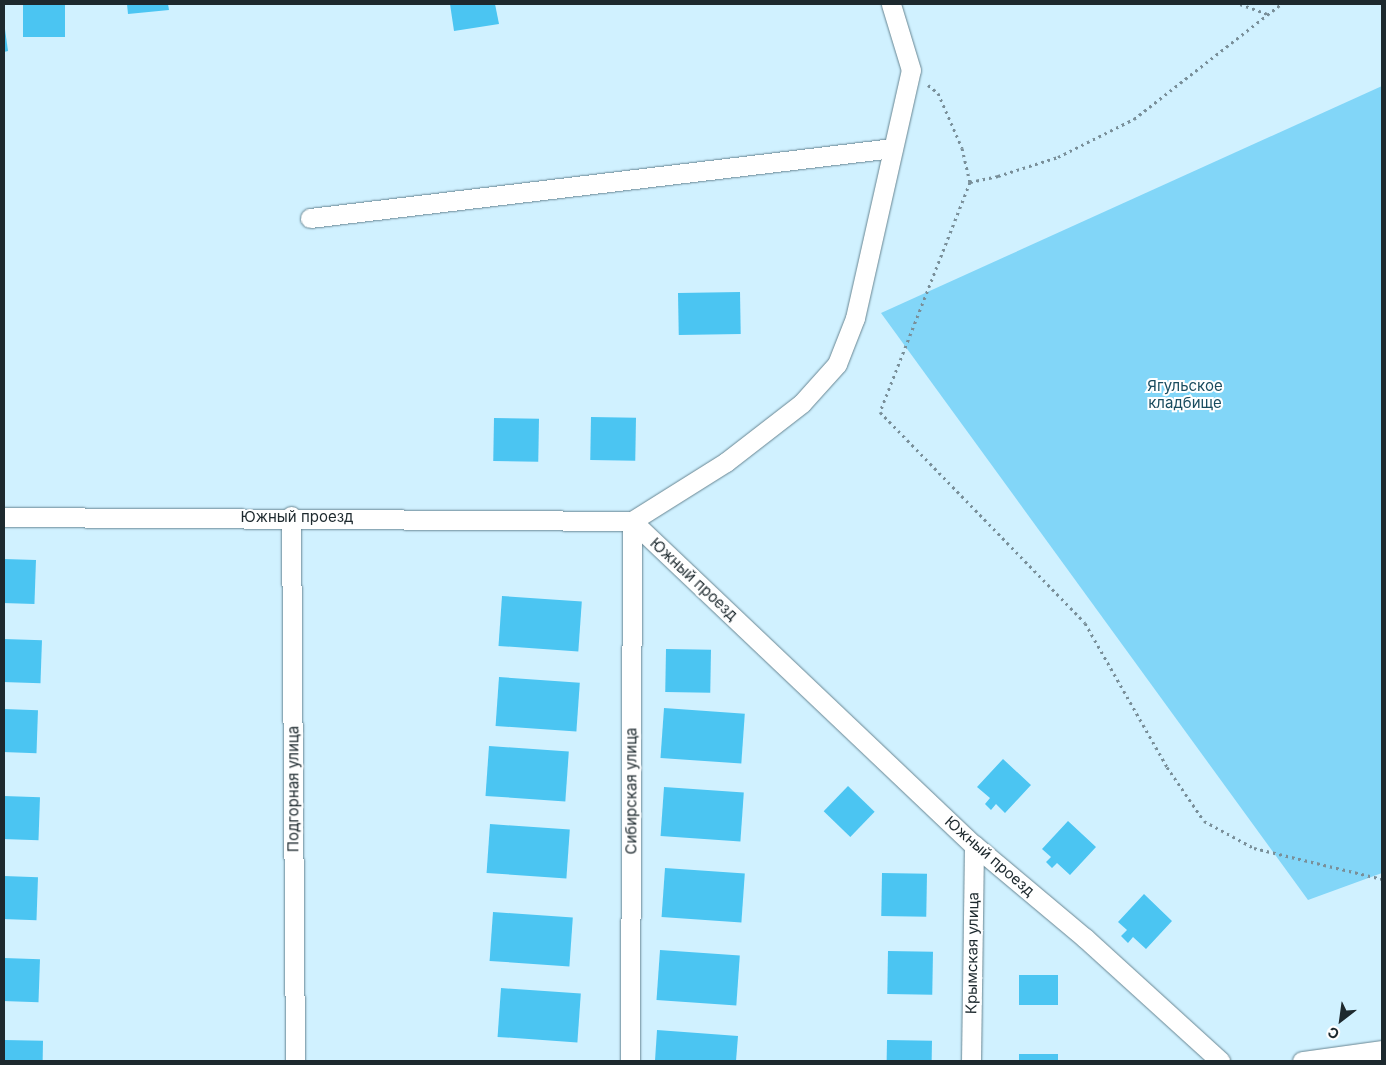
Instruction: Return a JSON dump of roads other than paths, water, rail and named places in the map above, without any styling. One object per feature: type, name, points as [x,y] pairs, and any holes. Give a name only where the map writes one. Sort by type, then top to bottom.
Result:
[{"type":"street","points":[[632,521],[734,456],[802,403],[837,364],[855,318],[911,70],[891,4]]},
{"type":"street","points":[[310,218],[893,148]]},
{"type":"street","name":"Южный проезд","points":[[4,518],[291,516],[632,521],[974,845],[1086,938],[1220,1061]]},
{"type":"street","name":"Подгорная улица","points":[[291,516],[295,1061]]},
{"type":"street","name":"Сибирская улица","points":[[630,1061],[632,521]]},
{"type":"street","name":"Крымская улица","points":[[970,1061],[974,845]]},
{"type":"street","points":[[1302,1061],[1382,1050]]},
{"type":"park label","name":"Ягульское кладбище","points":[[1185,394]]}]
